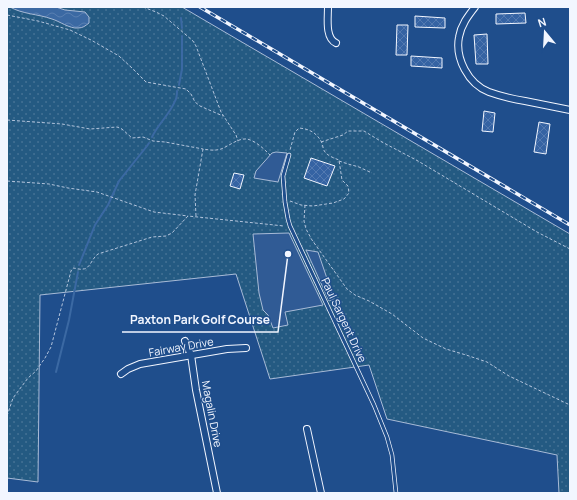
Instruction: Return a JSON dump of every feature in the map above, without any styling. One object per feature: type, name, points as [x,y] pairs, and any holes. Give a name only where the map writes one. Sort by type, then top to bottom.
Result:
[{"type":"street","points":[[328,7],[328,32],[332,42],[336,43]]},
{"type":"street","points":[[475,7],[462,27],[458,46],[462,65],[473,80],[488,92],[570,110]]},
{"type":"street","name":"Magalin Drive","points":[[185,341],[191,355],[196,390],[217,493]]},
{"type":"street","name":"Fairway Drive","points":[[121,374],[140,364],[227,349],[246,348]]},
{"type":"street","points":[[307,428],[322,493]]},
{"type":"lane","name":"Paul Sargent Drive","points":[[289,155],[283,176],[285,200],[290,226],[374,404],[387,437],[392,455],[396,493]]},
{"type":"path","points":[[142,7],[164,16],[193,41],[223,116],[236,135],[238,141]]},
{"type":"path","points":[[7,15],[38,21],[70,30],[119,56],[146,82],[186,89],[191,94],[195,102],[200,106],[223,116]]},
{"type":"path","points":[[7,120],[62,124],[90,129],[116,127],[122,129],[132,138],[143,137],[153,141],[211,151],[220,150],[238,141],[247,139],[258,145],[270,155]]},
{"type":"path","points":[[289,155],[295,132],[299,128],[308,129],[316,135],[322,144],[324,152],[330,157],[372,173]]},
{"type":"path","points":[[321,142],[348,132],[364,131],[570,250]]},
{"type":"path","points":[[196,217],[195,195],[202,149]]},
{"type":"path","points":[[285,200],[301,205],[313,206],[333,203],[344,199],[349,193],[348,186],[342,180],[339,160]]},
{"type":"path","points":[[7,181],[49,184],[97,192],[154,212],[290,226]]},
{"type":"path","points":[[305,205],[304,221],[306,229],[312,240],[347,289],[355,295],[392,314],[423,338],[446,349],[487,362],[509,376],[570,405]]},
{"type":"path","points":[[7,416],[13,398],[28,378],[36,371],[51,346],[73,268],[83,270],[87,268],[94,257],[98,254],[152,237],[166,236],[172,233],[188,216]]},
{"type":"shaded area","points":[[7,7],[182,7],[570,234],[570,493],[559,493],[557,455],[387,419],[369,365],[270,379],[236,274],[40,295],[38,482],[7,478]]},
{"type":"shaded area","points":[[272,153],[287,153],[278,182],[254,178],[256,171]]},
{"type":"shaded area","points":[[289,233],[323,305],[285,312],[288,325],[273,328],[268,315],[263,310],[259,293],[253,234]]},
{"type":"shaded area","points":[[306,250],[318,252],[334,299],[329,301]]},
{"type":"water","points":[[10,7],[56,7],[65,10],[85,12],[89,17],[89,23],[83,27],[75,28],[52,19]]},
{"type":"building","points":[[525,13],[526,23],[496,24],[496,14]]},
{"type":"building","points":[[415,16],[445,18],[445,28],[415,27]]},
{"type":"building","points":[[397,25],[408,25],[407,55],[396,55]]},
{"type":"building","points":[[487,34],[488,64],[476,64],[474,35]]},
{"type":"building","points":[[411,56],[442,58],[442,68],[411,66]]},
{"type":"building","points":[[484,111],[495,113],[493,132],[482,131]]},
{"type":"building","points":[[539,122],[550,124],[546,154],[534,152]]},
{"type":"building","points":[[311,158],[335,166],[327,186],[304,178]]},
{"type":"building","points":[[234,173],[244,175],[240,189],[230,186]]},
{"type":"waterway","points":[[181,18],[182,28]]},
{"type":"waterway","points":[[179,85],[182,69],[182,36]]},
{"type":"waterway","points":[[152,137],[173,106],[177,96],[177,91]]},
{"type":"waterway","points":[[79,265],[95,225],[108,205],[119,181],[149,143]]},
{"type":"waterway","points":[[56,372],[69,320],[78,272]]},
{"type":"railway","points":[[200,7],[570,225]]},
{"type":"place","name":"Paxton Park Golf Course","points":[[288,254]]}]
